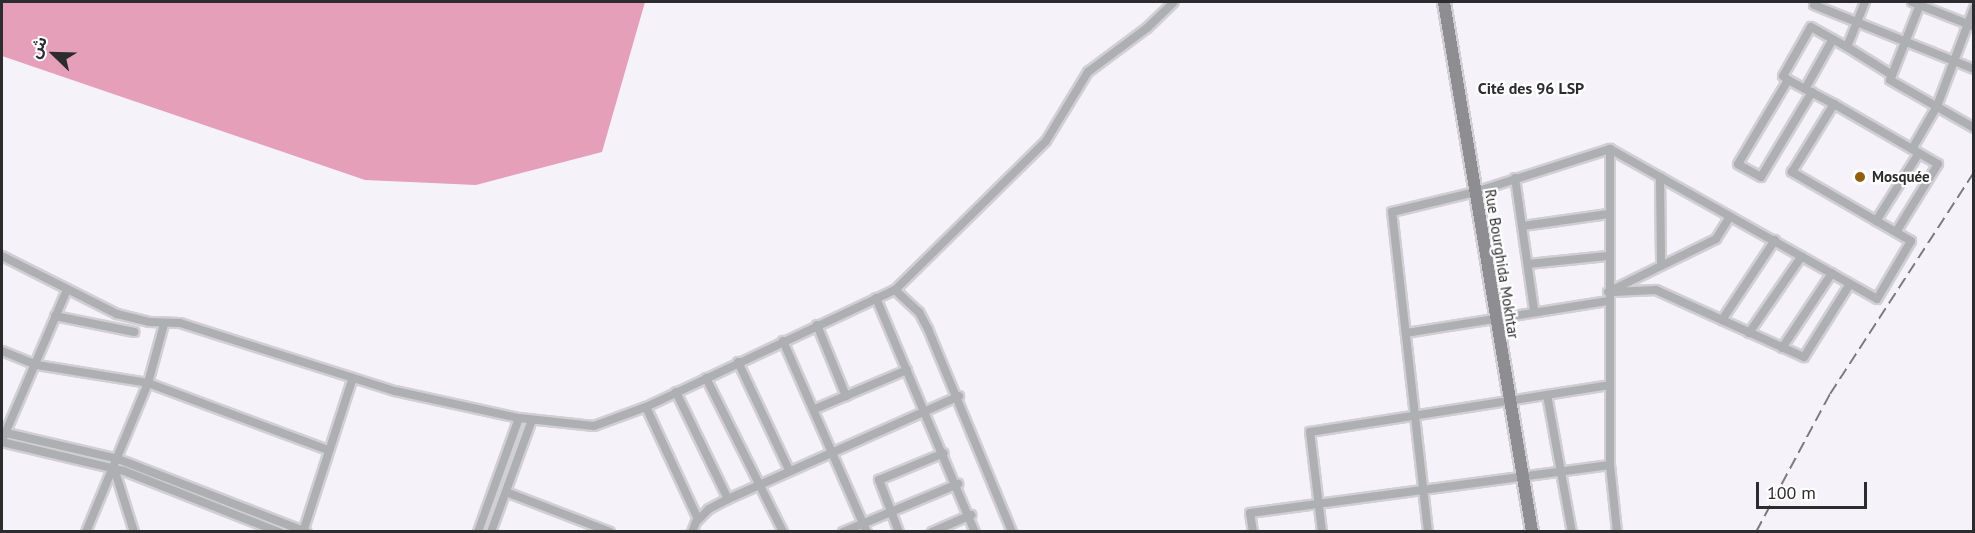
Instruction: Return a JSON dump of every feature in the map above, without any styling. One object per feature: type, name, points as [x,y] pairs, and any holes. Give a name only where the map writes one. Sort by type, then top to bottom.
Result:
[{"type":"main road","name":"Rue Bourghida Mokhtar","points":[[1444,2],[1532,531]]},
{"type":"street","points":[[2,256],[117,314],[164,324],[180,323],[269,350],[352,380],[519,418],[594,426],[646,407],[895,290],[1046,141],[1088,72],[1146,28],[1174,2]]},
{"type":"street","points":[[1847,47],[1865,2]]},
{"type":"street","points":[[1971,24],[1918,2],[1890,80],[1974,128]]},
{"type":"street","points":[[1814,5],[1974,69]]},
{"type":"street","points":[[1876,221],[1916,151],[1937,106],[1971,24],[1974,9]]},
{"type":"street","points":[[1892,75],[1811,27],[1782,76],[1938,164],[1896,232]]},
{"type":"street","points":[[1788,80],[1738,164],[1761,177],[1808,91],[1833,39]]},
{"type":"street","points":[[1428,531],[1392,212],[1475,192],[1610,149],[1878,299],[1911,241],[1792,172],[1834,104]]},
{"type":"street","points":[[1610,149],[1608,214],[1610,465],[1617,531]]},
{"type":"street","points":[[1660,177],[1661,265]]},
{"type":"street","points":[[1515,178],[1534,310]]},
{"type":"street","points":[[1523,226],[1608,214]]},
{"type":"street","points":[[1609,297],[1661,265],[1716,239],[1730,217]]},
{"type":"street","points":[[1722,320],[1775,240]]},
{"type":"street","points":[[1528,264],[1608,256]]},
{"type":"street","points":[[1749,333],[1802,256]]},
{"type":"street","points":[[1782,348],[1832,273]]},
{"type":"street","points":[[1406,333],[1656,290],[1804,357],[1850,284]]},
{"type":"street","points":[[67,290],[37,365],[4,432],[2,442],[114,468],[279,531]]},
{"type":"street","points":[[895,290],[922,316],[959,396],[1012,531]]},
{"type":"street","points":[[876,298],[958,484],[975,531]]},
{"type":"street","points":[[55,316],[134,332]]},
{"type":"street","points":[[86,531],[148,383],[164,324]]},
{"type":"street","points":[[817,325],[846,396]]},
{"type":"street","points":[[783,341],[833,449],[867,531]]},
{"type":"street","points":[[2,351],[37,365],[148,383],[328,450]]},
{"type":"street","points":[[738,362],[789,470]]},
{"type":"street","points":[[815,409],[907,370]]},
{"type":"street","points":[[706,378],[759,484],[778,530]]},
{"type":"street","points":[[4,432],[118,459],[304,531],[352,380]]},
{"type":"street","points":[[1322,531],[1310,432],[1609,385]]},
{"type":"street","points":[[676,392],[728,499]]},
{"type":"street","points":[[1547,395],[1572,531]]},
{"type":"street","points":[[692,531],[698,519],[728,499],[833,449],[959,396]]},
{"type":"street","points":[[646,407],[698,519]]},
{"type":"street","points":[[478,531],[519,418]]},
{"type":"street","points":[[491,531],[532,420]]},
{"type":"street","points":[[899,531],[879,480],[944,453]]},
{"type":"street","points":[[1252,531],[1250,513],[1610,465]]},
{"type":"street","points":[[114,468],[134,531]]},
{"type":"street","points":[[843,531],[958,484]]},
{"type":"street","points":[[506,492],[610,531]]},
{"type":"street","points":[[932,531],[971,515]]},
{"type":"shaded area","points":[[2,2],[645,2],[602,152],[476,185],[365,180],[2,56]]},
{"type":"railway","points":[[1756,532],[1830,394],[1974,172]]},
{"type":"place","name":"Mosquée","points":[[1860,177]]},
{"type":"district","name":"Cité des 96 LSP","points":[[1531,88]]}]
